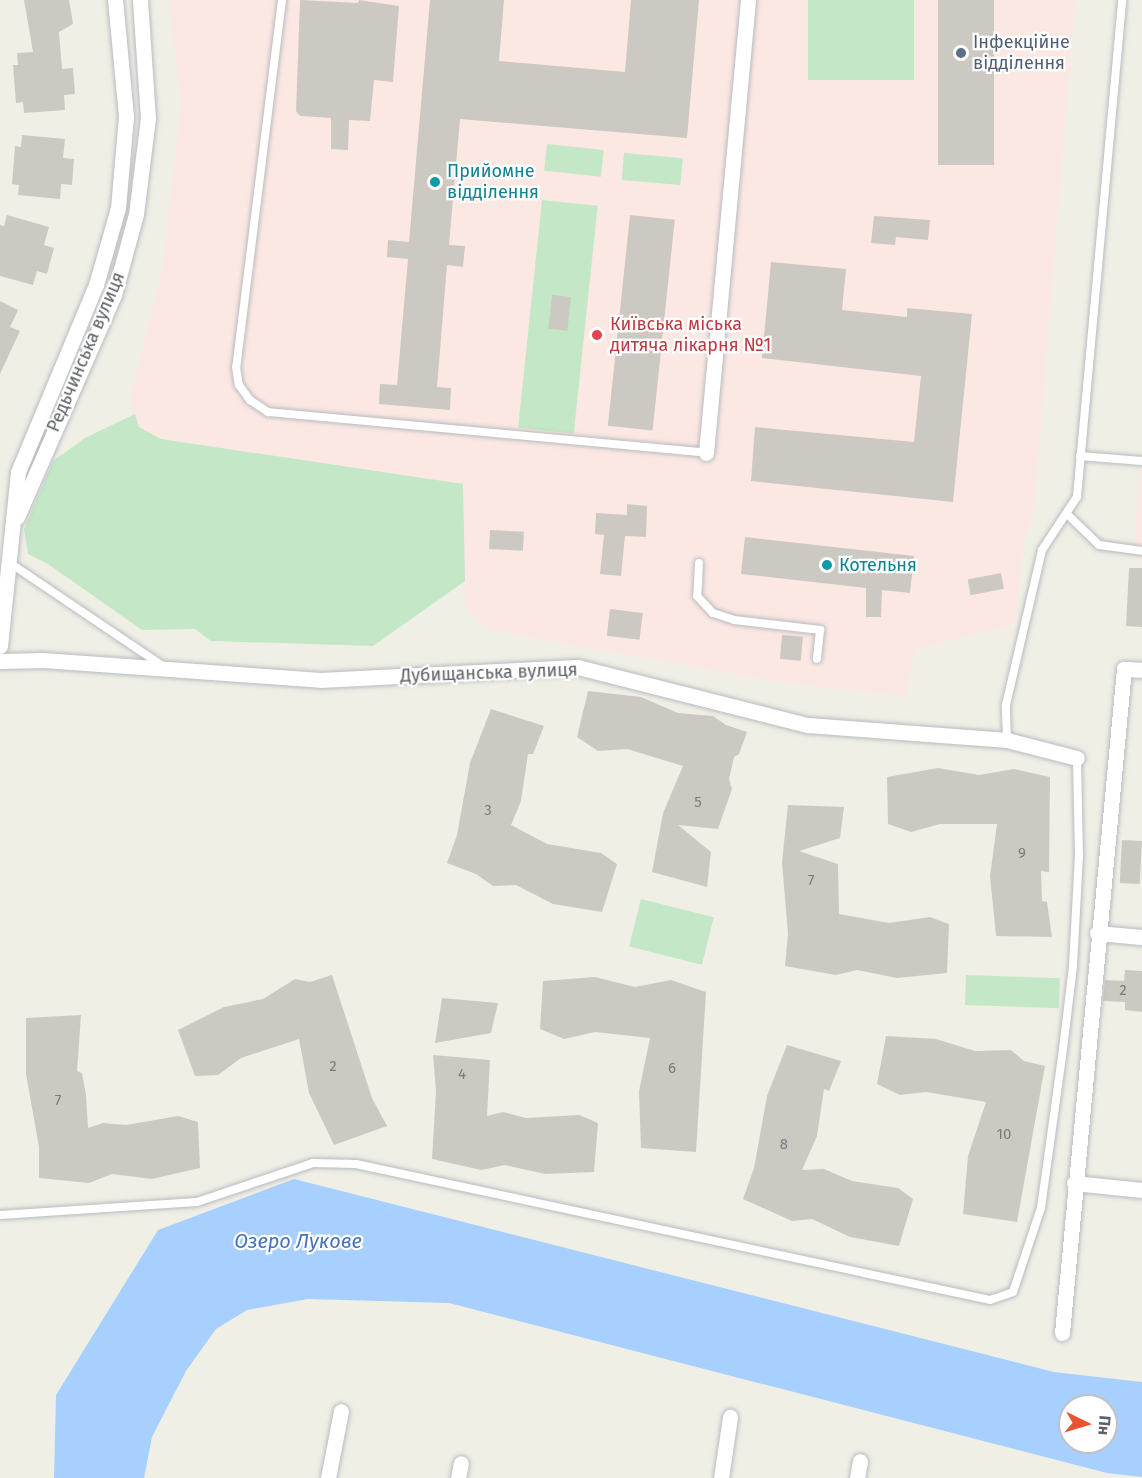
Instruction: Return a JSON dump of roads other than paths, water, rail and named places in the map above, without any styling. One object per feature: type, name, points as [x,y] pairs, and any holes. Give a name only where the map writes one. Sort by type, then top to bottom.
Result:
[{"type":"street","name":"Редьчинська вулиця","points":[[0,646],[15,519],[18,472],[96,285],[118,208],[126,116],[115,0]]},
{"type":"street","name":"Редьчинська вулиця","points":[[15,519],[114,295],[136,214],[148,118],[140,0]]},
{"type":"street","points":[[706,453],[748,0]]},
{"type":"street","name":"Дубищанська вулиця","points":[[0,661],[43,660],[320,680],[578,667],[808,725],[1007,740],[1077,758]]},
{"type":"street","points":[[1062,1333],[1097,933],[1124,669],[1142,670]]},
{"type":"street","points":[[1097,933],[1142,937]]},
{"type":"street","points":[[1074,1183],[1142,1190]]},
{"type":"street","points":[[328,1478],[341,1411]]},
{"type":"street","points":[[721,1478],[730,1417]]},
{"type":"street","points":[[858,1478],[860,1461]]},
{"type":"lane","points":[[282,0],[236,367],[239,385],[250,400],[268,412],[706,453]]},
{"type":"lane","points":[[1007,740],[1006,705],[1042,550],[1068,515],[1077,497],[1122,0]]},
{"type":"lane","points":[[1080,456],[1142,461]]},
{"type":"lane","points":[[1068,515],[1099,545],[1142,551]]},
{"type":"lane","points":[[10,563],[167,669]]},
{"type":"lane","points":[[699,563],[697,596],[713,613],[734,620],[820,630],[817,660]]},
{"type":"lane","points":[[0,1215],[197,1202],[313,1163],[356,1164],[990,1300],[1013,1292],[1041,1208],[1064,1049],[1073,966],[1078,867],[1077,758]]},
{"type":"water","name":"Озеро Лукове","points":[[294,1179],[1054,1372],[1142,1382],[1142,1477],[1107,1473],[449,1303],[308,1299],[247,1310],[216,1329],[186,1371],[152,1437],[144,1478],[54,1478],[56,1395],[158,1230]]},
{"type":"place","name":"Інфекційне відділення","points":[[961,53]]},
{"type":"place","name":"Прийомне відділення","points":[[435,182]]},
{"type":"place","name":"Київська міська дитяча лікарня №1","points":[[597,335]]},
{"type":"place","name":"Котельня","points":[[827,565]]}]
